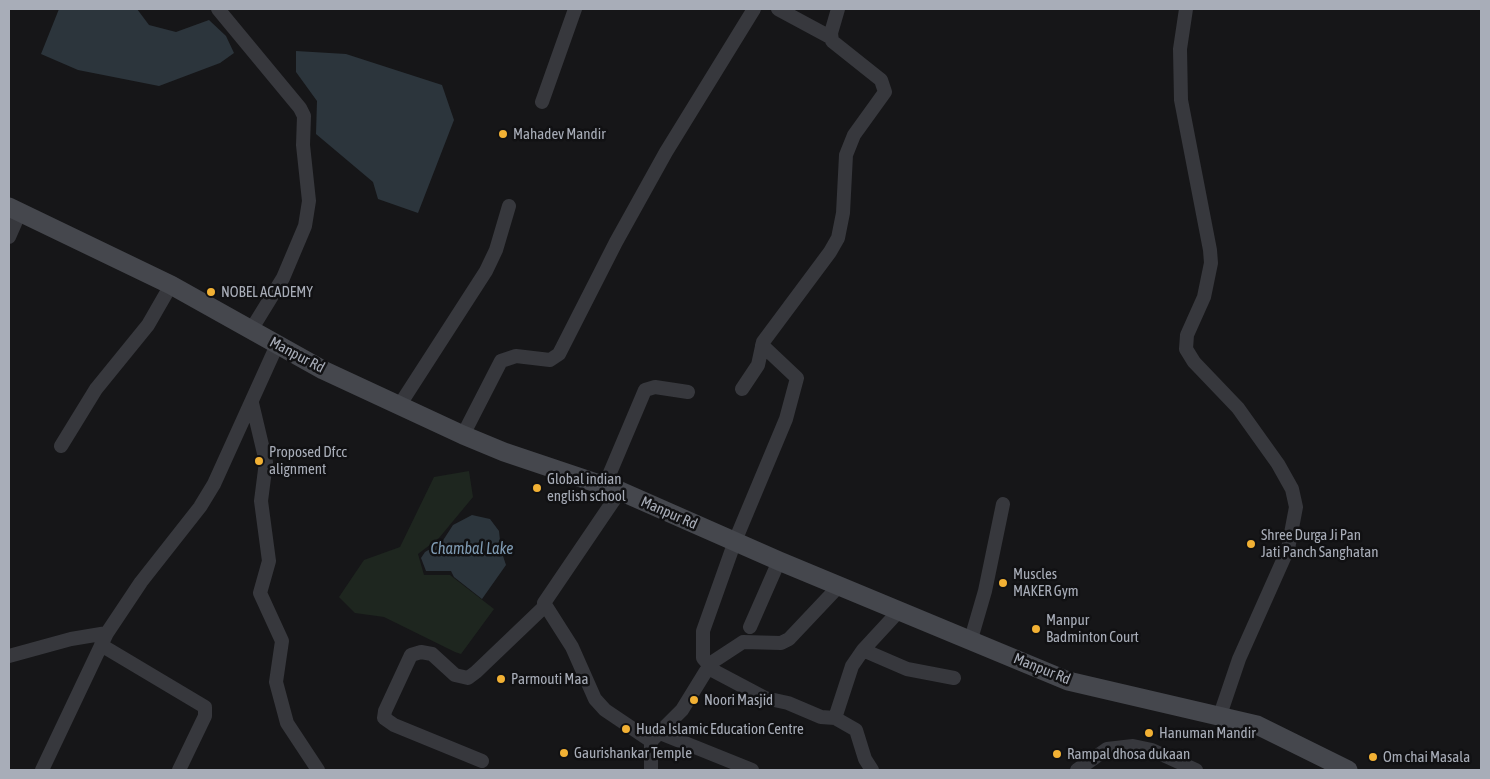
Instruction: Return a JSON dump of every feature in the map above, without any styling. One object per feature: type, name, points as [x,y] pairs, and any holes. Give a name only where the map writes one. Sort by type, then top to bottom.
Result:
[{"type":"main road","name":"Manpur Rd","points":[[14,209],[171,284],[277,345],[399,406],[463,435],[504,452],[612,489],[1068,681],[1152,702],[1220,715],[1275,732],[1348,770]]},
{"type":"street","points":[[218,9],[300,108],[304,116],[302,137],[309,201],[305,226],[283,278],[251,330]]},
{"type":"street","points":[[542,102],[575,9]]},
{"type":"street","points":[[463,435],[501,361],[516,356],[550,360],[559,354],[616,242],[666,152],[754,9]]},
{"type":"street","points":[[742,389],[758,365],[762,345],[838,238],[843,213],[846,155],[854,135],[885,92],[881,80],[834,44],[830,37],[778,9]]},
{"type":"street","points":[[830,37],[838,9]]},
{"type":"street","points":[[1186,9],[1180,49],[1181,100],[1211,262],[1204,296],[1187,335],[1186,349],[1194,362],[1238,408],[1278,464],[1292,489],[1296,507],[1288,549],[1239,659],[1220,715]]},
{"type":"street","points":[[399,406],[486,271],[496,250],[509,206]]},
{"type":"street","points":[[9,236],[14,209]]},
{"type":"street","points":[[61,446],[96,389],[148,325],[171,284]]},
{"type":"street","points":[[42,770],[104,639],[141,582],[200,507],[229,456],[277,345]]},
{"type":"street","points":[[762,345],[797,378],[786,419],[734,541],[703,631],[703,658],[711,665],[714,672],[765,698],[788,703],[821,717],[835,718],[856,730],[865,759],[872,770]]},
{"type":"street","points":[[688,392],[655,387],[645,390],[612,489],[546,597],[545,606],[572,647],[595,699],[605,710],[656,737],[752,770]]},
{"type":"street","points":[[252,403],[266,462],[262,501],[269,561],[260,593],[281,636],[283,646],[276,682],[286,723],[318,770]]},
{"type":"street","points":[[971,639],[985,591],[1003,504]]},
{"type":"street","points":[[750,627],[779,560]]},
{"type":"street","points":[[651,770],[656,737],[682,710],[711,665],[743,642],[781,643],[789,639],[840,585]]},
{"type":"street","points":[[482,761],[394,725],[384,718],[384,711],[411,655],[428,652],[436,656],[455,675],[468,678],[545,606]]},
{"type":"street","points":[[835,718],[852,666],[863,650],[899,611]]},
{"type":"street","points":[[9,656],[77,638],[104,639],[205,707],[205,716],[179,770]]},
{"type":"street","points":[[863,650],[907,669],[954,678]]},
{"type":"street","points":[[1077,770],[1107,749],[1133,746],[1152,750],[1196,770]]},
{"type":"shaded area","points":[[469,471],[473,497],[439,538],[418,554],[424,575],[450,575],[494,609],[461,654],[384,617],[355,613],[339,597],[364,560],[400,547],[434,477]]},
{"type":"water","points":[[59,9],[137,9],[149,25],[176,32],[209,20],[226,36],[234,53],[220,63],[159,86],[78,70],[41,54]]},
{"type":"water","points":[[296,51],[346,54],[442,85],[454,120],[418,213],[378,199],[373,182],[316,134],[317,101],[296,72]]},
{"type":"water","name":"Chambal Lake","points":[[472,515],[490,519],[499,531],[501,550],[506,565],[482,599],[454,577],[451,571],[426,571],[421,558],[425,552],[442,542],[453,525]]},
{"type":"place","name":"Mahadev Mandir","points":[[503,134]]},
{"type":"place","name":"NOBEL ACADEMY","points":[[211,292]]},
{"type":"place","name":"Proposed Dfcc alignment","points":[[259,461]]},
{"type":"place","name":"Global indian english school","points":[[537,488]]},
{"type":"place","name":"Shree Durga Ji Pan Jati Panch Sanghatan","points":[[1251,544]]},
{"type":"place","name":"Muscles MAKER Gym","points":[[1003,583]]},
{"type":"place","name":"Manpur Badminton Court","points":[[1036,629]]},
{"type":"place","name":"Parmouti Maa","points":[[501,679]]},
{"type":"place","name":"Noori Masjid","points":[[694,700]]},
{"type":"place","name":"Huda Islamic Education Centre","points":[[626,729]]},
{"type":"place","name":"Hanuman Mandir","points":[[1149,733]]},
{"type":"place","name":"Gaurishankar Temple","points":[[564,753]]},
{"type":"place","name":"Rampal dhosa dukaan","points":[[1057,754]]},
{"type":"place","name":"Om chai Masala","points":[[1373,757]]}]
